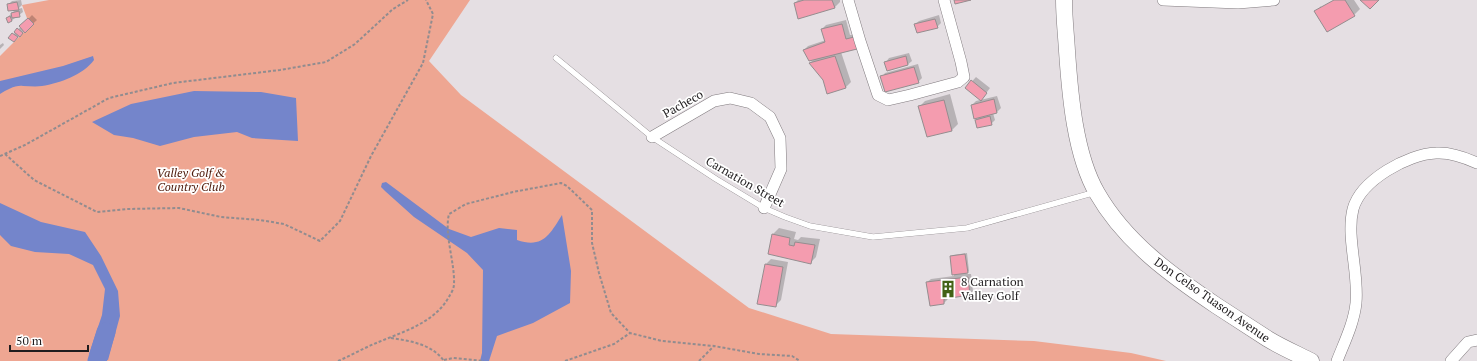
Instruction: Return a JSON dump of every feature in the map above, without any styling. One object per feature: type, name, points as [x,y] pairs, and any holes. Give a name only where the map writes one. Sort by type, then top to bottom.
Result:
[{"type":"street","points":[[848,0],[872,80],[878,95],[888,100],[958,82],[964,77],[944,0]]},
{"type":"street","name":"Don Celso Tuason Avenue","points":[[1064,0],[1072,104],[1085,165],[1096,192],[1129,235],[1145,252],[1173,276],[1269,340],[1311,361]]},
{"type":"street","points":[[1163,0],[1238,3],[1274,0]]},
{"type":"street","name":"Pacheco","points":[[652,137],[714,101],[730,98],[751,103],[770,116],[780,138],[781,169],[764,208]]},
{"type":"street","points":[[1336,361],[1352,322],[1356,304],[1351,224],[1354,208],[1362,192],[1376,177],[1395,166],[1414,158],[1436,153],[1463,156],[1477,163]]},
{"type":"street","points":[[1451,361],[1468,342],[1477,340]]},
{"type":"lane","name":"Carnation Street","points":[[556,58],[652,137],[716,179],[764,208],[810,226],[873,238],[967,228],[1096,192]]},
{"type":"path","points":[[0,156],[44,135],[109,98],[173,83],[280,70],[326,62],[355,44],[393,9],[408,0]]},
{"type":"path","points":[[5,154],[34,180],[97,212],[128,209],[179,208],[221,217],[260,220],[284,224],[320,241],[340,221],[371,156],[423,63],[433,14],[426,0]]},
{"type":"path","points":[[338,361],[419,324],[435,314],[445,304],[454,286],[454,269],[450,247],[449,214],[466,204],[513,192],[561,183],[567,186],[592,210],[592,243],[611,313],[630,333],[662,341],[714,346],[759,354],[792,356],[800,361]]},
{"type":"path","points":[[565,361],[614,344],[630,333]]},
{"type":"path","points":[[390,338],[414,341],[429,348],[444,360],[453,358],[484,361]]},
{"type":"path","points":[[699,361],[714,346]]},
{"type":"green space","name":"Valley Golf & Country Club","points":[[49,0],[470,0],[429,61],[461,95],[749,308],[831,334],[1034,341],[1131,353],[1166,361],[0,361],[0,56],[30,26],[22,5]]},
{"type":"water","points":[[93,56],[94,60],[84,70],[71,78],[42,86],[17,86],[0,94],[0,81],[63,66]]},
{"type":"water","points":[[194,91],[261,92],[296,98],[298,141],[252,138],[237,132],[194,137],[160,146],[133,138],[114,135],[92,122],[131,104]]},
{"type":"water","points":[[386,182],[449,229],[471,237],[499,228],[517,230],[517,240],[533,243],[545,238],[554,228],[562,215],[571,271],[570,303],[533,323],[497,336],[489,361],[480,361],[482,353],[483,270],[467,253],[414,217],[385,191],[381,187],[382,183]]},
{"type":"water","points":[[0,203],[41,222],[85,232],[101,256],[118,291],[120,316],[108,360],[89,354],[102,315],[105,289],[93,265],[69,254],[35,252],[11,246],[0,235]]},
{"type":"building","points":[[804,0],[832,0],[835,8],[798,19],[794,3]]},
{"type":"building","points":[[954,0],[971,0],[955,4]]},
{"type":"building","points":[[1334,0],[1345,0],[1355,16],[1327,32],[1314,11]]},
{"type":"building","points":[[1360,0],[1379,0],[1370,9]]},
{"type":"building","points":[[17,2],[19,10],[8,11],[7,4]]},
{"type":"building","points":[[19,11],[20,17],[12,18],[11,13]]},
{"type":"building","points":[[10,16],[12,21],[8,23],[6,18]]},
{"type":"building","points":[[28,18],[34,24],[25,33],[19,26]]},
{"type":"building","points":[[935,19],[938,28],[917,33],[914,24]]},
{"type":"building","points":[[842,24],[846,39],[854,37],[857,49],[809,61],[803,50],[825,42],[821,29]]},
{"type":"building","points":[[17,28],[23,33],[20,37],[14,32]]},
{"type":"building","points":[[12,33],[18,37],[14,42],[8,38]]},
{"type":"building","points":[[835,56],[846,88],[827,94],[823,80],[809,63]]},
{"type":"building","points":[[906,56],[908,65],[887,71],[884,62]]},
{"type":"building","points":[[914,67],[919,83],[885,92],[880,76]]},
{"type":"building","points":[[971,80],[987,93],[981,101],[965,88]]},
{"type":"building","points":[[994,99],[997,113],[974,119],[971,105]]},
{"type":"building","points":[[944,100],[952,131],[927,137],[918,106]]},
{"type":"building","points":[[990,116],[992,125],[977,128],[975,120]]},
{"type":"building","points":[[772,234],[790,238],[789,245],[794,246],[795,242],[815,245],[811,264],[768,254]]},
{"type":"building","points":[[965,254],[968,273],[952,275],[950,256]]},
{"type":"building","points":[[765,264],[783,267],[776,307],[757,304]]},
{"type":"building","name":"8 Carnation Valley Golf","points":[[968,277],[970,295],[944,299],[944,304],[930,306],[926,282]]},
{"type":"waterway","points":[[97,361],[106,332]]},
{"type":"place","name":"8 Carnation Valley Golf","points":[[948,289]]}]
